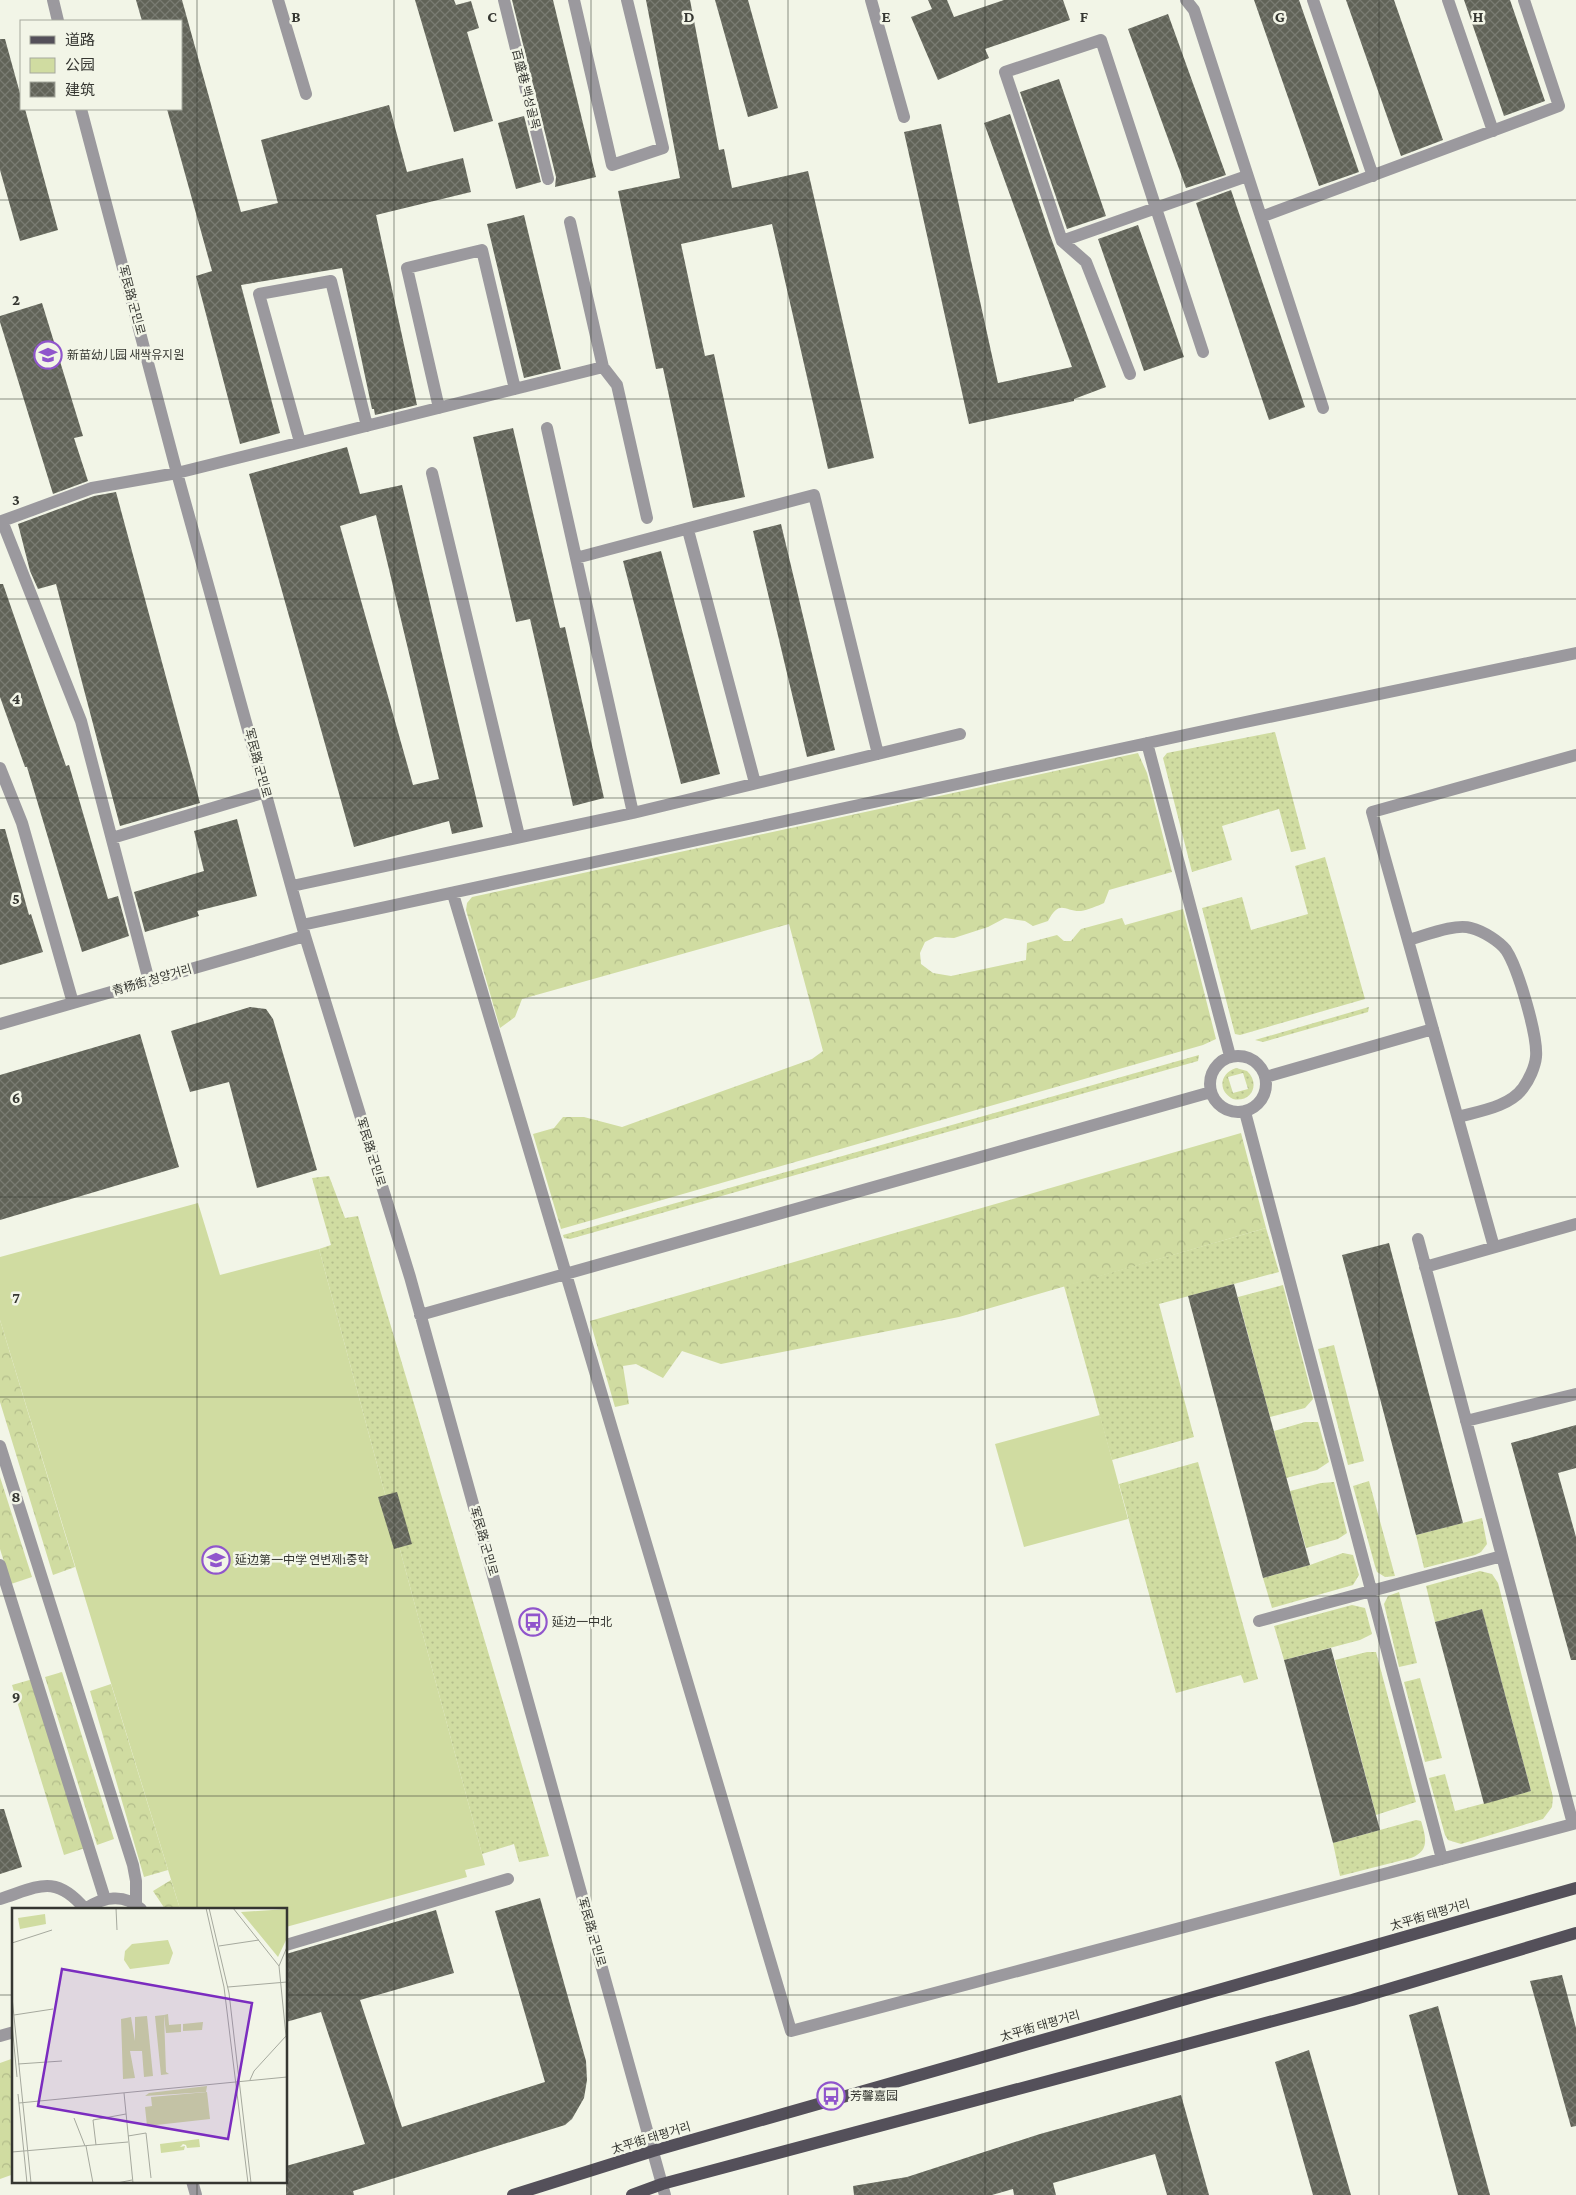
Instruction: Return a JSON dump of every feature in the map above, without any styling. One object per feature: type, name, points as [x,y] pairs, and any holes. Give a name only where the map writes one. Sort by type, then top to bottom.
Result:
[{"type":"main road","name":"太平街 태평거리","points":[[513,2195],[654,2151],[1576,1888]]},
{"type":"main road","points":[[632,2195],[663,2190],[1342,2003],[1576,1933]]},
{"type":"street","points":[[52,0],[58,20]]},
{"type":"street","points":[[278,0],[306,94]]},
{"type":"street","name":"百盛巷 백성골목","points":[[504,0],[548,179]]},
{"type":"street","points":[[574,0],[612,165],[663,148],[627,0]]},
{"type":"street","points":[[871,0],[904,117]]},
{"type":"street","points":[[1186,0],[1194,10],[1323,408]]},
{"type":"street","points":[[1313,0],[1373,176]]},
{"type":"street","points":[[1448,0],[1493,131]]},
{"type":"street","points":[[1261,217],[1559,106],[1524,0]]},
{"type":"street","points":[[1130,374],[1086,262],[1062,241],[1005,72],[1101,40],[1203,352]]},
{"type":"street","name":"军民路 군민로","points":[[81,110],[177,473],[304,931],[420,1315],[654,2151],[663,2190]]},
{"type":"street","points":[[1062,241],[1247,176]]},
{"type":"street","points":[[570,222],[602,367],[617,384],[647,518]]},
{"type":"street","points":[[439,408],[407,268],[482,250],[515,389]]},
{"type":"street","points":[[300,442],[259,294],[331,280],[367,426]]},
{"type":"street","points":[[149,981],[81,721],[2,521],[92,488],[177,473],[602,367]]},
{"type":"street","points":[[547,428],[633,813]]},
{"type":"street","points":[[432,472],[519,836]]},
{"type":"street","points":[[576,558],[688,530],[814,495],[878,754]]},
{"type":"street","points":[[688,530],[755,784]]},
{"type":"street","name":"青杨街 청양거리","points":[[0,1024],[149,981],[304,931],[453,894],[1147,743],[1576,653]]},
{"type":"street","points":[[292,886],[633,813],[960,734]]},
{"type":"street","points":[[1147,743],[1230,1056]]},
{"type":"street","points":[[1494,1247],[1372,812],[1576,755]]},
{"type":"street","points":[[0,768],[22,823],[73,1003]]},
{"type":"street","points":[[112,838],[266,792]]},
{"type":"street","points":[[453,894],[791,2031],[1573,1824],[1418,1239]]},
{"type":"street","points":[[1408,940],[1457,927],[1470,927],[1491,937],[1505,949],[1514,966],[1534,1034],[1536,1056],[1531,1074],[1523,1088],[1505,1102],[1458,1117]]},
{"type":"street","points":[[1266,1077],[1433,1028]]},
{"type":"street","points":[[1230,1056],[1248,1057],[1262,1068],[1266,1077],[1267,1086],[1260,1102],[1245,1112],[1228,1111],[1221,1106],[1211,1092],[1210,1083],[1216,1066],[1230,1056]]},
{"type":"street","points":[[420,1315],[1211,1092]]},
{"type":"street","points":[[1245,1112],[1442,1859]]},
{"type":"street","points":[[1425,1267],[1576,1224]]},
{"type":"street","points":[[1466,1421],[1576,1394]]},
{"type":"street","points":[[0,1446],[132,1865],[136,1881],[138,1906]]},
{"type":"street","points":[[1259,1621],[1502,1556]]},
{"type":"street","points":[[0,1565],[105,1899]]},
{"type":"street","points":[[288,1944],[508,1879]]},
{"type":"street","points":[[0,1899],[39,1886],[51,1885],[64,1889],[75,1897],[84,1908]]},
{"type":"street","points":[[86,1908],[96,1901],[105,1899],[124,1899],[138,1906]]},
{"type":"street","points":[[192,2182],[196,2195]]},
{"type":"green space","points":[[1275,732],[1306,849],[1291,852],[1279,809],[1222,826],[1232,860],[1192,872],[1163,758],[1167,753]]},
{"type":"green space","points":[[1138,753],[1147,773],[1172,872],[1109,890],[1104,903],[1090,909],[1075,911],[1059,908],[1048,921],[1033,926],[1025,921],[1005,918],[988,927],[954,938],[935,937],[925,942],[920,953],[921,964],[933,973],[951,976],[1026,960],[1027,943],[1057,935],[1064,941],[1071,941],[1081,929],[1122,918],[1125,925],[1183,909],[1216,1039],[1203,1045],[561,1229],[533,1134],[554,1128],[563,1117],[584,1117],[622,1127],[812,1059],[823,1051],[789,924],[522,999],[515,1017],[500,1028],[466,910],[467,903],[472,897]]},
{"type":"green space","points":[[1325,857],[1365,999],[1240,1035],[1235,1034],[1202,908],[1242,897],[1251,930],[1308,914],[1295,866]]},
{"type":"green space","points":[[1369,1007],[1368,1012],[1263,1042],[1255,1040]]},
{"type":"green space","points":[[1199,1055],[1198,1061],[570,1239],[564,1238],[563,1235]]},
{"type":"green space","points":[[1236,1068],[1247,1071],[1251,1076],[1253,1081],[1252,1091],[1245,1098],[1233,1099],[1224,1091],[1224,1078],[1231,1070]],"holes":[[[1243,1073],[1248,1089],[1233,1093],[1228,1077]]]},
{"type":"green space","points":[[1241,1133],[1266,1228],[959,1317],[721,1364],[682,1351],[663,1378],[636,1364],[623,1366],[629,1404],[615,1407],[590,1321]]},
{"type":"green space","points":[[329,1176],[345,1218],[358,1216],[549,1856],[519,1862],[514,1844],[482,1854],[319,1249],[331,1245],[312,1178]]},
{"type":"green space","name":"延边第一中学 연변제1중학","points":[[198,1203],[220,1275],[319,1249],[485,1865],[465,1870],[467,1877],[288,1926],[288,1908],[180,1908],[0,1320],[0,1257]]},
{"type":"green space","points":[[1266,1228],[1279,1272],[1159,1304],[1194,1437],[1112,1460],[1064,1286]]},
{"type":"green space","points":[[1283,1285],[1313,1399],[1305,1408],[1270,1417],[1238,1297]]},
{"type":"green space","points":[[0,1320],[75,1567],[53,1575],[0,1402]]},
{"type":"green space","points":[[1334,1345],[1364,1461],[1348,1465],[1318,1349]]},
{"type":"green space","points":[[1100,1415],[1128,1519],[1024,1547],[995,1444]]},
{"type":"green space","points":[[1305,1422],[1318,1422],[1329,1462],[1317,1470],[1286,1478],[1274,1431]]},
{"type":"green space","points":[[1198,1462],[1258,1679],[1244,1683],[1241,1675],[1176,1693],[1119,1484]]},
{"type":"green space","points":[[0,1477],[32,1577],[11,1584],[0,1549]]},
{"type":"green space","points":[[1369,1481],[1395,1576],[1385,1577],[1377,1572],[1353,1486]]},
{"type":"green space","points":[[1334,1482],[1347,1533],[1338,1539],[1306,1548],[1290,1491],[1321,1483]]},
{"type":"green space","points":[[1482,1518],[1487,1544],[1481,1552],[1424,1568],[1416,1535]]},
{"type":"green space","points":[[1343,1553],[1353,1555],[1359,1575],[1353,1585],[1272,1608],[1263,1578],[1310,1565]]},
{"type":"green space","points":[[1480,1571],[1492,1574],[1498,1583],[1553,1797],[1552,1807],[1543,1819],[1461,1844],[1448,1840],[1445,1835],[1429,1778],[1445,1774],[1455,1811],[1531,1791],[1482,1609],[1435,1622],[1426,1586]]},
{"type":"green space","points":[[1399,1592],[1417,1663],[1399,1667],[1384,1604],[1388,1596]]},
{"type":"green space","points":[[1352,1605],[1365,1608],[1372,1634],[1360,1640],[1284,1660],[1274,1626]]},
{"type":"green space","points":[[1367,1652],[1376,1652],[1416,1802],[1376,1815],[1335,1660]]},
{"type":"green space","points":[[62,1672],[114,1839],[97,1845],[45,1677]]},
{"type":"green space","points":[[1420,1678],[1442,1758],[1425,1762],[1404,1682]]},
{"type":"green space","points":[[33,1679],[85,1848],[64,1855],[12,1685]]},
{"type":"green space","points":[[111,1684],[168,1870],[144,1877],[90,1691]]},
{"type":"green space","points":[[1416,1820],[1421,1821],[1425,1838],[1424,1847],[1417,1855],[1340,1876],[1333,1843]]},
{"type":"green space","points":[[171,1880],[180,1908],[164,1908],[153,1891]]},
{"type":"green space","points":[[12,2059],[12,2175],[0,2179],[0,2063]]},
{"type":"building","points":[[136,0],[182,0],[241,212],[278,203],[261,140],[389,105],[407,172],[463,158],[471,192],[376,215],[417,405],[375,415],[374,409],[372,409],[342,268],[241,285],[280,433],[240,444],[196,276],[212,271],[167,110],[182,110],[182,20],[142,20]]},
{"type":"building","points":[[415,0],[454,0],[456,5],[471,1],[479,28],[467,32],[493,121],[454,132]]},
{"type":"building","points":[[512,0],[553,0],[596,177],[555,187],[556,177]]},
{"type":"building","points":[[646,0],[690,0],[719,150],[724,149],[732,188],[808,171],[874,458],[828,469],[772,224],[681,244],[705,356],[714,354],[745,497],[693,508],[663,368],[656,369],[618,191],[680,178]]},
{"type":"building","points":[[715,0],[748,0],[778,108],[748,117]]},
{"type":"building","points":[[928,0],[947,0],[954,17],[1004,0],[1063,0],[1070,20],[985,49],[989,58],[938,80],[911,17],[932,9]]},
{"type":"building","points":[[1254,0],[1299,0],[1359,172],[1319,186]]},
{"type":"building","points":[[1346,0],[1394,0],[1443,140],[1401,156]]},
{"type":"building","points":[[1464,0],[1510,0],[1545,101],[1504,116]]},
{"type":"building","points":[[1168,14],[1226,175],[1186,188],[1128,29]]},
{"type":"building","points":[[0,39],[5,39],[20,93],[20,110],[25,110],[58,230],[20,241],[0,170]]},
{"type":"building","points":[[1059,79],[1106,216],[1067,229],[1020,92]]},
{"type":"building","points":[[1010,114],[1050,235],[1106,387],[1074,399],[1074,401],[969,424],[904,132],[941,124],[998,383],[1072,367],[984,123]]},
{"type":"building","points":[[524,116],[541,182],[516,189],[498,123]]},
{"type":"building","points":[[1231,190],[1305,407],[1269,420],[1196,203]]},
{"type":"building","points":[[524,215],[561,369],[524,378],[487,224]]},
{"type":"building","points":[[1138,225],[1184,357],[1144,371],[1098,239]]},
{"type":"building","points":[[42,303],[83,436],[74,438],[88,481],[53,494],[0,322],[0,316]]},
{"type":"building","points":[[513,428],[560,628],[565,627],[604,798],[573,806],[530,619],[516,622],[473,437]]},
{"type":"building","points":[[347,447],[360,494],[402,485],[483,827],[452,834],[449,821],[354,847],[249,474]],"holes":[[[376,515],[439,779],[413,785],[340,526]]]},
{"type":"building","points":[[116,492],[200,803],[120,826],[56,584],[38,589],[30,571],[18,524],[94,496]]},
{"type":"building","points":[[781,524],[835,750],[807,757],[753,531]]},
{"type":"building","points":[[661,551],[720,774],[681,784],[623,561]]},
{"type":"building","points":[[0,584],[3,584],[66,766],[69,765],[108,899],[118,896],[129,936],[82,952],[27,767],[25,767],[0,697]]},
{"type":"building","points":[[237,819],[257,896],[197,911],[199,916],[145,932],[134,892],[204,871],[194,831]]},
{"type":"building","points":[[0,829],[5,829],[29,915],[31,914],[43,952],[0,965]]},
{"type":"building","points":[[250,1007],[266,1009],[273,1019],[317,1170],[257,1188],[229,1082],[190,1092],[171,1031]]},
{"type":"building","points":[[140,1034],[179,1167],[0,1220],[0,1075]]},
{"type":"building","points":[[1389,1243],[1463,1523],[1416,1535],[1342,1255]]},
{"type":"building","points":[[1234,1284],[1310,1565],[1263,1578],[1188,1296]]},
{"type":"building","points":[[1576,1425],[1576,1468],[1558,1473],[1576,1537],[1576,1660],[1571,1660],[1511,1443]]},
{"type":"building","points":[[397,1492],[412,1544],[394,1549],[378,1497]]},
{"type":"building","points":[[1482,1609],[1531,1791],[1484,1804],[1435,1622]]},
{"type":"building","points":[[1331,1648],[1380,1830],[1333,1843],[1284,1660]]},
{"type":"building","points":[[0,1809],[4,1809],[22,1867],[0,1874]]},
{"type":"building","points":[[540,1898],[586,2061],[587,2080],[584,2098],[572,2119],[565,2125],[353,2191],[354,2195],[286,2195],[288,2165],[365,2144],[321,2012],[288,2021],[288,1953],[436,1910],[454,1973],[360,2000],[402,2127],[545,2082],[495,1911]]},
{"type":"building","points":[[1562,1975],[1576,2028],[1576,2126],[1571,2127],[1530,1981]]},
{"type":"building","points":[[1438,2006],[1490,2195],[1458,2195],[1409,2015]]},
{"type":"building","points":[[1309,2050],[1351,2195],[1313,2195],[1275,2062]]},
{"type":"building","points":[[1181,2095],[1209,2195],[1167,2195],[1155,2154],[1053,2183],[1056,2195],[1014,2195],[1013,2189],[992,2195],[854,2195],[853,2186],[907,2177],[1040,2134]]},
{"type":"place","name":"新苗幼儿园 새싹유지원","points":[[48,355]]},
{"type":"place","name":"延边第一中学 연변제1중학","points":[[216,1560]]},
{"type":"place","name":"延边一中北","points":[[533,1622]]},
{"type":"place","name":"芳馨嘉园","points":[[831,2096]]}]
